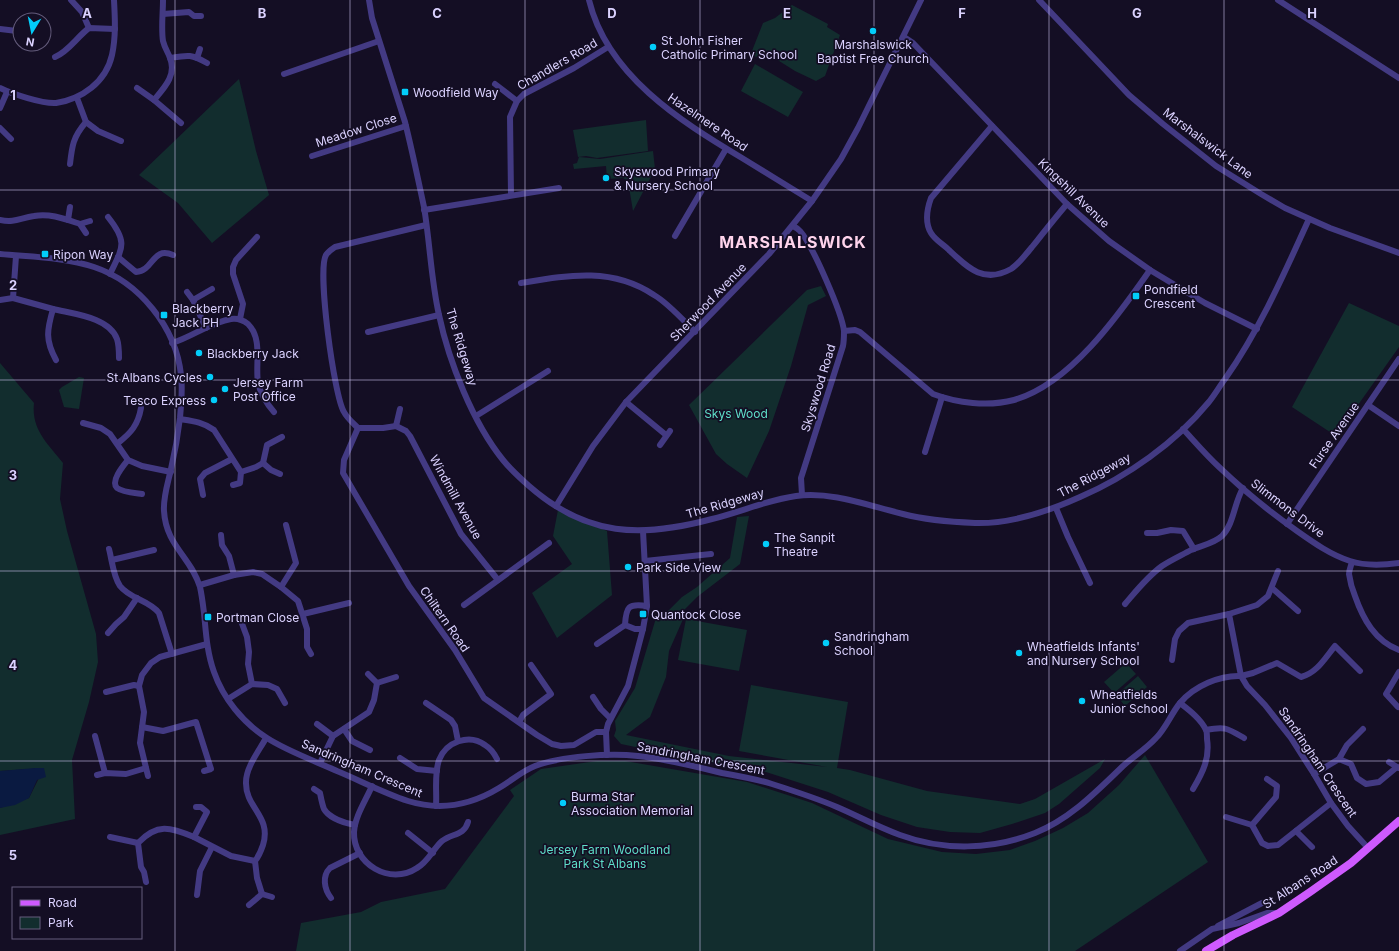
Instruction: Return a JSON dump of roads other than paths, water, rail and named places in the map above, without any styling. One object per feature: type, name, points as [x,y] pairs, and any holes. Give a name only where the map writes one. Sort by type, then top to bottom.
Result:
[{"type":"main road","name":"St Albans Road","points":[[1206,951],[1234,935],[1279,913],[1346,866],[1399,821]]},
{"type":"street","points":[[71,0],[82,12],[88,28]]},
{"type":"street","points":[[0,88],[7,92],[33,100],[54,103],[77,98],[88,91],[105,74],[112,56],[115,29],[114,0]]},
{"type":"street","points":[[154,100],[168,83],[172,70],[170,58],[166,52],[163,40],[163,0]]},
{"type":"street","name":"The Ridgeway","points":[[370,0],[372,18],[406,126],[424,210],[439,315],[463,390],[476,416],[503,460],[521,479],[544,499],[556,506],[577,518],[604,527],[642,531],[681,527],[717,518],[768,502],[802,495],[816,494],[836,497],[905,515],[980,523],[1018,518],[1056,508],[1088,494],[1125,474],[1155,453],[1183,429],[1208,403],[1236,363],[1257,329],[1274,297],[1309,219]]},
{"type":"street","name":"Hazelmere Road","points":[[589,0],[597,23],[608,46],[635,80],[648,93],[681,120],[812,201]]},
{"type":"street","name":"Sherwood Avenue","points":[[556,506],[593,446],[626,402],[769,254],[812,201],[841,159],[855,135],[921,0]]},
{"type":"street","name":"Marshalswick Lane","points":[[1039,0],[1129,95],[1216,166],[1285,208],[1359,239],[1399,253]]},
{"type":"street","points":[[1278,0],[1399,78]]},
{"type":"street","points":[[163,14],[189,12],[194,16],[201,16]]},
{"type":"street","points":[[55,58],[64,53],[88,28],[115,29]]},
{"type":"street","points":[[0,29],[12,30]]},
{"type":"street","name":"Kingshill Avenue","points":[[904,37],[913,43],[1067,204],[1109,241],[1150,270],[1205,303],[1257,329]]},
{"type":"street","points":[[284,74],[379,41]]},
{"type":"street","name":"Chandlers Road","points":[[511,195],[510,117],[517,101],[524,94],[574,68],[608,46]]},
{"type":"street","points":[[197,58],[200,49]]},
{"type":"street","points":[[170,58],[188,55],[207,63]]},
{"type":"street","points":[[495,84],[517,101]]},
{"type":"street","points":[[137,88],[181,123]]},
{"type":"street","points":[[0,108],[7,92]]},
{"type":"street","points":[[77,98],[86,122],[98,131],[121,141]]},
{"type":"street","points":[[70,164],[72,143],[78,131],[86,122]]},
{"type":"street","name":"Meadow Close","points":[[312,156],[406,126]]},
{"type":"street","points":[[992,126],[931,198],[928,207],[927,222],[931,234],[968,268],[986,275],[999,274],[1012,268],[1022,259],[1067,204]]},
{"type":"street","points":[[0,128],[11,139]]},
{"type":"street","points":[[674,236],[726,149]]},
{"type":"street","points":[[424,210],[559,188]]},
{"type":"street","points":[[68,220],[70,207]]},
{"type":"street","points":[[0,220],[11,222],[43,215],[54,216],[80,224],[90,221]]},
{"type":"street","points":[[108,217],[122,238],[121,249],[110,274]]},
{"type":"street","points":[[80,224],[86,233]]},
{"type":"street","points":[[400,409],[396,426],[383,428],[358,428],[350,421],[343,411],[334,378],[327,329],[323,272],[325,256],[335,247],[426,225]]},
{"type":"street","name":"Skyswood Road","points":[[793,226],[800,231],[808,242],[826,280],[844,331],[844,346],[801,478],[802,495]]},
{"type":"street","points":[[240,319],[243,304],[233,274],[233,267],[236,260],[257,237]]},
{"type":"street","points":[[118,256],[136,272],[145,269],[160,254],[167,252],[173,255]]},
{"type":"street","name":"Sandringham Crescent","points":[[0,254],[64,260],[95,267],[110,274],[132,288],[148,304],[164,325],[179,363],[182,387],[180,419],[175,452],[163,503],[164,517],[169,536],[190,566],[200,585],[207,644],[213,670],[228,699],[245,721],[266,738],[372,786],[402,799],[422,805],[454,806],[473,801],[494,791],[529,769],[544,763],[607,755],[633,756],[666,760],[770,783],[838,807],[895,834],[918,840],[952,846],[987,845],[1007,842],[1034,834],[1057,823],[1078,808],[1129,761],[1159,736],[1180,703],[1194,691],[1214,681],[1229,676],[1241,676],[1247,686],[1265,705],[1291,738],[1331,803],[1348,826],[1368,848]]},
{"type":"street","points":[[13,298],[16,256]]},
{"type":"street","points":[[844,331],[855,330],[860,332],[925,389],[933,394],[964,402],[992,403],[1013,400],[1029,394],[1052,382],[1074,363],[1125,307],[1150,270]]},
{"type":"street","points":[[521,283],[585,276],[600,276],[628,281],[656,295],[695,332]]},
{"type":"street","points":[[193,300],[212,289]]},
{"type":"street","points":[[187,292],[193,300],[206,328]]},
{"type":"street","points":[[0,300],[13,298],[105,324],[114,333],[118,340],[119,358]]},
{"type":"street","points":[[54,309],[47,334],[48,342],[56,360]]},
{"type":"street","points":[[368,332],[439,315]]},
{"type":"street","points":[[172,343],[226,320],[240,319],[250,326],[254,333],[256,340],[258,382],[263,398],[274,412]]},
{"type":"street","name":"Furse Avenue","points":[[1287,524],[1399,359]]},
{"type":"street","points":[[476,416],[539,373],[548,371]]},
{"type":"street","points":[[925,452],[942,397]]},
{"type":"street","points":[[626,402],[668,433],[660,445]]},
{"type":"street","points":[[1368,405],[1399,426]]},
{"type":"street","points":[[118,443],[132,430],[139,419],[141,408]]},
{"type":"street","points":[[180,419],[199,422],[214,430],[241,472],[240,483],[232,485]]},
{"type":"street","points":[[83,423],[101,428],[110,434],[118,443],[128,460],[142,466],[170,472]]},
{"type":"street","name":"Windmill Avenue","points":[[396,426],[406,431],[410,436],[461,534],[498,580]]},
{"type":"street","name":"Chiltern Road","points":[[358,428],[344,460],[342,473],[409,586],[455,650],[484,698],[547,741],[561,746],[574,745],[596,732],[606,732]]},
{"type":"street","name":"Slimmons Drive","points":[[1183,429],[1218,467],[1287,524],[1313,543],[1352,562],[1378,565],[1399,563]]},
{"type":"street","points":[[241,472],[263,463],[267,445],[282,437]]},
{"type":"street","points":[[203,495],[200,479],[205,473],[232,459]]},
{"type":"street","points":[[128,460],[120,469],[116,479],[117,488],[142,494]]},
{"type":"street","points":[[263,463],[271,470],[280,474]]},
{"type":"street","points":[[1125,604],[1144,581],[1162,566],[1194,549],[1211,544],[1222,536],[1229,525],[1238,496],[1243,488]]},
{"type":"street","points":[[1056,508],[1090,583]]},
{"type":"street","points":[[281,587],[296,563],[286,525]]},
{"type":"street","points":[[1147,533],[1157,533],[1171,530],[1183,531],[1194,549]]},
{"type":"street","points":[[607,755],[606,732],[610,718],[628,686],[648,606],[642,531]]},
{"type":"street","points":[[221,535],[222,545],[229,556],[234,575]]},
{"type":"street","points":[[464,605],[549,543]]},
{"type":"street","points":[[109,549],[116,578],[120,586],[159,612],[172,654]]},
{"type":"street","points":[[112,560],[154,550]]},
{"type":"street","points":[[645,560],[711,554]]},
{"type":"street","points":[[1352,562],[1349,573],[1353,590],[1363,618],[1375,634],[1391,647],[1399,650]]},
{"type":"street","points":[[1172,660],[1175,639],[1179,631],[1188,623],[1229,614],[1257,605],[1268,596],[1278,571]]},
{"type":"street","points":[[200,585],[234,575],[253,572],[262,574],[298,601],[307,629],[307,647],[311,654]]},
{"type":"street","points":[[1272,588],[1298,611]]},
{"type":"street","points":[[108,633],[124,617],[137,598]]},
{"type":"street","points":[[303,614],[349,603]]},
{"type":"street","points":[[625,625],[626,612],[628,608],[634,606],[648,606]]},
{"type":"street","points":[[1229,614],[1241,676],[1253,673],[1277,663],[1301,677],[1309,675],[1317,668],[1335,646],[1360,671]]},
{"type":"street","points":[[241,621],[247,637],[249,652],[248,664],[252,684]]},
{"type":"street","points":[[625,625],[643,629]]},
{"type":"street","points":[[597,644],[625,625]]},
{"type":"street","points":[[148,776],[140,743],[144,712],[139,686],[142,675],[151,663],[160,657],[207,644]]},
{"type":"street","points":[[518,722],[523,715],[551,694],[531,665]]},
{"type":"street","points":[[1398,707],[1386,694],[1399,672]]},
{"type":"street","points":[[368,674],[377,683]]},
{"type":"street","points":[[377,683],[396,677]]},
{"type":"street","points":[[320,763],[333,736],[369,712],[374,700],[377,683]]},
{"type":"street","points":[[228,699],[252,684],[268,685],[277,689],[285,703]]},
{"type":"street","points":[[106,692],[134,685],[139,686]]},
{"type":"street","points":[[594,697],[601,709],[610,718]]},
{"type":"street","points":[[426,703],[451,720],[458,741]]},
{"type":"street","points":[[1180,703],[1206,730],[1209,749],[1203,772],[1194,788]]},
{"type":"street","points":[[142,727],[163,731],[196,722],[211,769],[204,771]]},
{"type":"street","points":[[317,724],[333,736]]},
{"type":"street","points":[[1206,730],[1221,727],[1229,729],[1244,738]]},
{"type":"street","points":[[344,729],[352,741],[370,750]]},
{"type":"street","points":[[1314,774],[1339,759],[1347,745],[1363,729]]},
{"type":"street","points":[[95,736],[105,773]]},
{"type":"street","points":[[255,860],[260,855],[266,832],[264,823],[246,792],[246,780],[250,768],[266,738]]},
{"type":"street","points":[[436,806],[437,771],[439,760],[445,750],[458,741],[473,740],[484,744],[491,750],[497,759]]},
{"type":"street","points":[[400,758],[417,769],[437,771]]},
{"type":"street","points":[[1339,759],[1351,764],[1357,778],[1366,784],[1379,782],[1398,768],[1389,762]]},
{"type":"street","points":[[97,775],[105,773],[126,774],[146,768]]},
{"type":"street","points":[[1252,826],[1276,797],[1277,786],[1267,779]]},
{"type":"street","points":[[372,786],[355,825],[354,838],[360,853],[368,864],[383,873],[402,874],[418,868],[433,853],[442,841],[460,834],[468,822]]},
{"type":"street","points":[[314,789],[320,793],[324,809],[330,815],[346,823],[355,825]]},
{"type":"street","points":[[1226,817],[1252,826],[1262,843],[1268,846],[1278,845],[1306,821],[1331,803]]},
{"type":"street","points":[[194,837],[207,812],[201,807],[196,807]]},
{"type":"street","points":[[138,843],[149,833],[156,830],[164,828],[179,830],[231,856],[255,860]]},
{"type":"street","points":[[1296,831],[1312,847]]},
{"type":"street","points":[[408,832],[433,853]]},
{"type":"street","points":[[110,837],[138,843]]},
{"type":"street","points":[[138,843],[141,867],[144,872],[146,882]]},
{"type":"street","points":[[197,895],[200,871],[212,847]]},
{"type":"street","points":[[331,898],[325,887],[327,871],[360,853]]},
{"type":"street","points":[[255,860],[257,878],[262,894]]},
{"type":"street","points":[[262,894],[272,897]]},
{"type":"street","points":[[249,905],[262,894]]},
{"type":"street","points":[[1180,951],[1212,929],[1262,903]]},
{"type":"street","points":[[1212,929],[1239,923],[1267,913],[1279,913]]},
{"type":"water","points":[[44,768],[46,777],[37,780],[29,798],[15,805],[0,808],[0,771]]},
{"type":"place","name":"Marshalswick Baptist Free Church","points":[[873,31]]},
{"type":"place","name":"St John Fisher Catholic Primary School","points":[[653,47]]},
{"type":"place","name":"Woodfield Way","points":[[405,92]]},
{"type":"place","name":"Skyswood Primary & Nursery School","points":[[606,178]]},
{"type":"place","name":"Ripon Way","points":[[45,254]]},
{"type":"place","name":"Pondfield Crescent","points":[[1136,296]]},
{"type":"place","name":"Blackberry Jack PH","points":[[164,315]]},
{"type":"place","name":"Blackberry Jack","points":[[199,353]]},
{"type":"place","name":"St Albans Cycles","points":[[210,377]]},
{"type":"place","name":"Jersey Farm Post Office","points":[[225,389]]},
{"type":"place","name":"Tesco Express","points":[[214,400]]},
{"type":"place","name":"The Sanpit Theatre","points":[[766,544]]},
{"type":"place","name":"Park Side View","points":[[628,567]]},
{"type":"place","name":"Quantock Close","points":[[643,614]]},
{"type":"place","name":"Portman Close","points":[[208,617]]},
{"type":"place","name":"Sandringham School","points":[[826,643]]},
{"type":"place","name":"Wheatfields Infants' and Nursery School","points":[[1019,653]]},
{"type":"place","name":"Wheatfields Junior School","points":[[1082,701]]},
{"type":"place","name":"Burma Star Association Memorial","points":[[563,803]]},
{"type":"district","name":"MARSHALSWICK","points":[[793,242]]},
{"type":"park label","name":"Skys Wood","points":[[736,413]]},
{"type":"park label","name":"Jersey Farm Woodland Park St Albans","points":[[605,856]]}]
